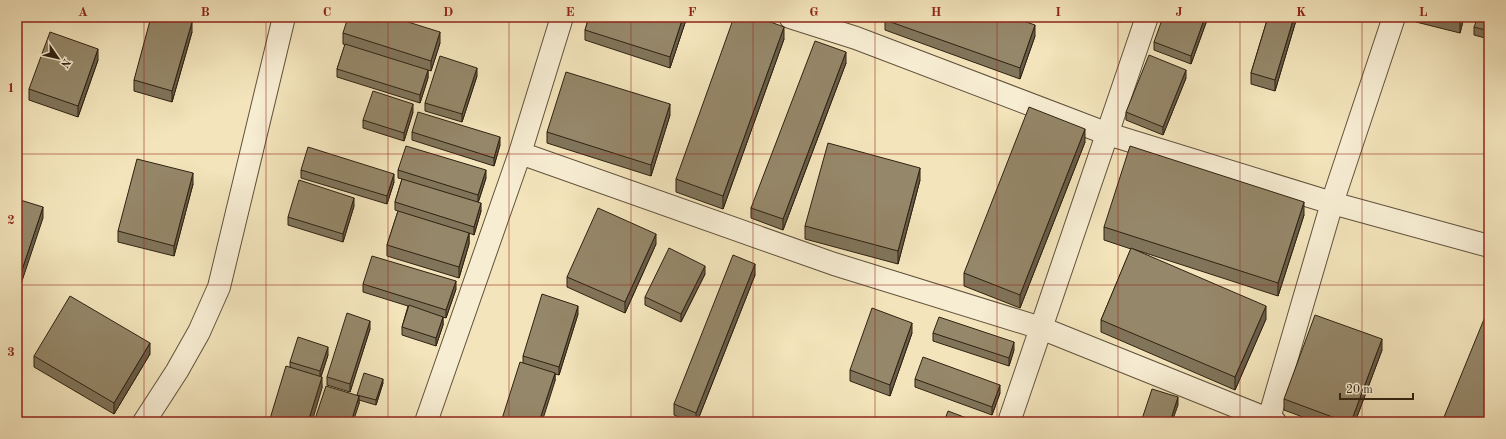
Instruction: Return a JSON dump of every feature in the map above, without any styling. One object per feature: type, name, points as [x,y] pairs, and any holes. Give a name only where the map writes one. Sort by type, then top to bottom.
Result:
[{"type":"street","points":[[144,422],[177,371],[199,332],[219,287],[284,17]]},
{"type":"street","points":[[426,422],[520,153],[562,17]]},
{"type":"street","points":[[790,17],[856,38],[1108,134],[1332,203],[1489,246]]},
{"type":"street","points":[[1009,422],[1147,17]]},
{"type":"street","points":[[520,153],[834,264],[1041,328],[1271,421],[1332,203],[1394,17]]},
{"type":"building","points":[[151,17],[175,17],[192,22],[172,91],[134,80]]},
{"type":"building","points":[[348,17],[392,17],[440,32],[431,61],[343,33]]},
{"type":"building","points":[[589,17],[683,17],[670,57],[585,30]]},
{"type":"building","points":[[734,17],[757,17],[784,27],[723,196],[676,179]]},
{"type":"building","points":[[886,17],[1012,17],[1035,25],[1020,68],[885,20]]},
{"type":"building","points":[[1163,17],[1205,17],[1191,56],[1154,42]]},
{"type":"building","points":[[1268,17],[1294,17],[1275,80],[1251,73]]},
{"type":"building","points":[[1438,17],[1461,17],[1460,22]]},
{"type":"building","points":[[1478,17],[1489,17],[1489,31],[1474,27]]},
{"type":"building","points":[[50,32],[98,49],[78,106],[29,89]]},
{"type":"building","points":[[815,41],[846,52],[783,219],[751,208]]},
{"type":"building","points":[[345,44],[428,70],[420,95],[337,69]]},
{"type":"building","points":[[1149,55],[1186,70],[1163,127],[1126,112]]},
{"type":"building","points":[[440,56],[477,68],[462,114],[425,103]]},
{"type":"building","points":[[566,72],[670,104],[651,165],[547,132]]},
{"type":"building","points":[[373,91],[413,104],[404,133],[363,120]]},
{"type":"building","points":[[1029,107],[1085,129],[1020,295],[964,273]]},
{"type":"building","points":[[418,112],[500,137],[494,158],[412,132]]},
{"type":"building","points":[[828,143],[920,168],[898,251],[805,226]]},
{"type":"building","points":[[406,146],[486,170],[478,195],[398,170]]},
{"type":"building","points":[[1130,146],[1304,202],[1278,283],[1104,227]]},
{"type":"building","points":[[308,147],[394,174],[387,196],[301,170]]},
{"type":"building","points":[[137,159],[193,173],[174,246],[118,231]]},
{"type":"building","points":[[402,179],[481,203],[474,227],[395,202]]},
{"type":"building","points":[[299,180],[354,198],[343,234],[288,217]]},
{"type":"building","points":[[17,199],[43,207],[17,285]]},
{"type":"building","points":[[598,208],[656,234],[625,302],[567,277]]},
{"type":"building","points":[[398,211],[469,233],[459,267],[387,245]]},
{"type":"building","points":[[669,248],[705,266],[681,314],[645,297]]},
{"type":"building","points":[[1131,248],[1266,306],[1235,377],[1101,320]]},
{"type":"building","points":[[733,255],[755,264],[696,413],[674,404]]},
{"type":"building","points":[[372,256],[456,281],[446,310],[363,284]]},
{"type":"building","points":[[542,294],[578,306],[559,367],[523,356]]},
{"type":"building","points":[[70,296],[150,343],[114,403],[34,356]]},
{"type":"building","points":[[409,305],[443,317],[436,338],[402,327]]},
{"type":"building","points":[[1489,307],[1489,422],[1442,422]]},
{"type":"building","points":[[872,308],[912,323],[890,385],[850,370]]},
{"type":"building","points":[[347,313],[370,321],[350,384],[327,377]]},
{"type":"building","points":[[1315,315],[1382,339],[1351,422],[1346,422],[1284,399]]},
{"type":"building","points":[[939,317],[1014,342],[1009,358],[933,333]]},
{"type":"building","points":[[298,337],[328,347],[320,371],[290,362]]},
{"type":"building","points":[[923,357],[1000,385],[992,407],[915,379]]},
{"type":"building","points":[[520,362],[555,373],[539,422],[501,422]]},
{"type":"building","points":[[286,366],[322,377],[308,422],[269,422]]},
{"type":"building","points":[[364,373],[383,379],[376,400],[357,395]]},
{"type":"building","points":[[326,386],[359,396],[351,422],[314,422]]},
{"type":"building","points":[[1152,389],[1178,397],[1170,422],[1141,422]]},
{"type":"building","points":[[948,411],[977,422],[944,422]]}]
